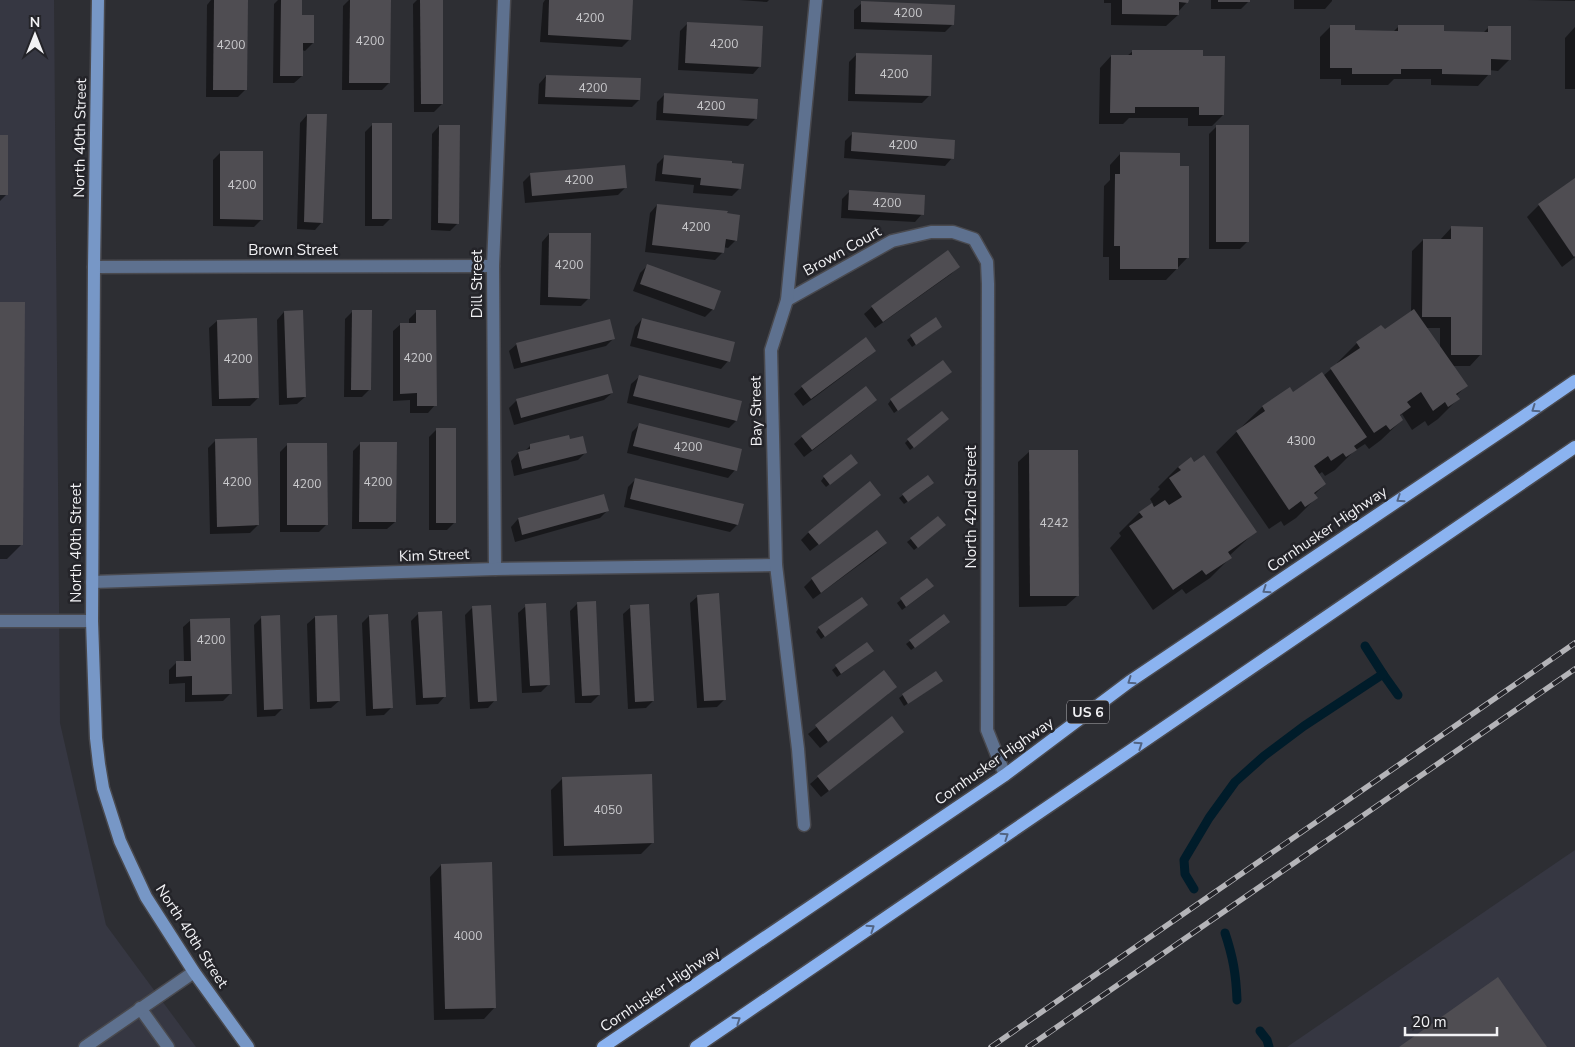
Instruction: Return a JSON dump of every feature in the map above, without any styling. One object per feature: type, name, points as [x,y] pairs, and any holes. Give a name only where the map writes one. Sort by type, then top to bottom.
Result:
[{"type":"main road","name":"Cornhusker Highway","points":[[604,1047],[1005,775],[1129,682],[1575,380]]},
{"type":"main road","points":[[696,1047],[1575,447]]},
{"type":"street","name":"North 40th Street","points":[[98,0],[92,621],[96,738],[103,788],[120,841],[146,897],[194,972],[248,1047]]},
{"type":"street","name":"Dill Street","points":[[495,570],[493,266],[504,0]]},
{"type":"street","name":"Bay Street","points":[[804,824],[798,749],[776,565],[771,350],[787,300],[816,0]]},
{"type":"street","name":"Brown Court","points":[[787,300],[892,241],[931,232],[953,232],[974,239]]},
{"type":"street","name":"North 42nd Street","points":[[974,239],[987,262],[988,284],[987,730],[1005,775]]},
{"type":"street","name":"Brown Street","points":[[94,267],[493,266]]},
{"type":"street","name":"Kim Street","points":[[92,582],[495,570],[776,565]]},
{"type":"street","points":[[0,621],[92,621]]},
{"type":"street","points":[[85,1047],[194,972]]},
{"type":"street","points":[[140,1008],[168,1047]]},
{"type":"shaded area","points":[[0,0],[54,0],[60,723],[106,925],[196,1047],[0,1047]]},
{"type":"shaded area","points":[[1575,850],[1575,1047],[1287,1047],[1506,897]]},
{"type":"building","points":[[214,0],[248,0],[247,90],[213,90]]},
{"type":"building","points":[[281,0],[302,0],[302,15],[314,15],[314,43],[303,43],[303,76],[280,76]]},
{"type":"building","points":[[350,0],[391,0],[390,83],[349,83]]},
{"type":"building","points":[[420,0],[443,0],[443,104],[421,104]]},
{"type":"building","points":[[549,0],[633,0],[631,40],[548,35]]},
{"type":"building","points":[[1122,0],[1189,0],[1188,3],[1179,2],[1179,15],[1122,14]]},
{"type":"building","points":[[1218,0],[1250,0],[1250,2],[1218,2]]},
{"type":"building","points":[[861,1],[955,5],[954,25],[861,22]]},
{"type":"building","points":[[687,22],[763,26],[761,67],[685,63]]},
{"type":"building","points":[[1330,25],[1355,25],[1355,30],[1398,31],[1398,25],[1444,25],[1444,31],[1488,32],[1488,26],[1511,26],[1511,60],[1491,59],[1491,75],[1442,74],[1442,69],[1401,69],[1401,74],[1352,74],[1352,68],[1330,68]]},
{"type":"building","points":[[1132,50],[1203,50],[1203,56],[1225,56],[1224,115],[1199,115],[1199,107],[1135,107],[1135,113],[1110,113],[1111,55],[1132,55]]},
{"type":"building","points":[[856,53],[932,55],[931,96],[855,94]]},
{"type":"building","points":[[546,75],[641,78],[640,100],[545,97]]},
{"type":"building","points":[[664,93],[758,99],[757,119],[663,113]]},
{"type":"building","points":[[307,114],[327,114],[323,223],[304,222]]},
{"type":"building","points":[[372,123],[392,123],[392,219],[372,219]]},
{"type":"building","points":[[439,125],[460,125],[459,224],[438,223]]},
{"type":"building","points":[[1216,125],[1249,125],[1249,242],[1216,242]]},
{"type":"building","points":[[852,132],[955,140],[954,159],[851,151]]},
{"type":"building","points":[[0,135],[8,135],[8,195],[0,195]]},
{"type":"building","points":[[220,151],[263,151],[263,220],[220,219]]},
{"type":"building","points":[[1120,152],[1180,153],[1180,166],[1189,166],[1189,258],[1178,258],[1178,269],[1120,269],[1120,246],[1114,246],[1115,174],[1120,174]]},
{"type":"building","points":[[664,155],[732,161],[732,163],[744,164],[741,189],[700,185],[701,178],[662,174]]},
{"type":"building","points":[[625,165],[627,188],[532,196],[530,173]]},
{"type":"building","points":[[1575,178],[1575,256],[1574,257],[1538,204]]},
{"type":"building","points":[[849,190],[925,195],[924,215],[848,210]]},
{"type":"building","points":[[657,204],[728,211],[727,213],[740,215],[737,241],[726,239],[724,253],[652,245]]},
{"type":"building","points":[[1451,226],[1483,227],[1482,355],[1451,355],[1451,317],[1422,317],[1423,239],[1451,239]]},
{"type":"building","points":[[549,233],[591,233],[590,299],[548,297]]},
{"type":"building","points":[[948,250],[960,267],[883,322],[871,306]]},
{"type":"building","points":[[647,264],[721,291],[714,310],[640,284]]},
{"type":"building","points":[[0,302],[25,302],[23,545],[0,545]]},
{"type":"building","points":[[1414,309],[1468,386],[1456,394],[1460,399],[1448,407],[1445,402],[1433,411],[1421,392],[1407,402],[1411,407],[1400,415],[1403,420],[1390,430],[1386,425],[1374,433],[1330,368],[1360,348],[1356,342],[1381,325],[1385,329]]},
{"type":"building","points":[[303,310],[306,397],[287,398],[284,311]]},
{"type":"building","points":[[352,310],[372,310],[371,390],[351,390]]},
{"type":"building","points":[[416,310],[436,310],[437,406],[417,406],[417,393],[400,394],[400,323],[416,323]]},
{"type":"building","points":[[936,317],[942,327],[916,345],[910,335]]},
{"type":"building","points":[[257,318],[259,398],[219,399],[217,320]]},
{"type":"building","points":[[642,318],[735,342],[730,362],[637,338]]},
{"type":"building","points":[[610,319],[615,339],[521,363],[516,343]]},
{"type":"building","points":[[866,337],[876,351],[811,399],[801,386]]},
{"type":"building","points":[[943,360],[952,372],[898,411],[890,399]]},
{"type":"building","points":[[1322,372],[1367,437],[1354,446],[1357,450],[1346,457],[1343,453],[1331,461],[1328,456],[1314,466],[1326,484],[1314,493],[1318,498],[1305,507],[1301,501],[1289,510],[1236,431],[1265,411],[1262,406],[1290,387],[1293,392]]},
{"type":"building","points":[[608,374],[613,393],[521,418],[516,399]]},
{"type":"building","points":[[639,375],[742,401],[737,421],[633,396]]},
{"type":"building","points":[[866,386],[877,400],[812,450],[801,436]]},
{"type":"building","points":[[942,411],[949,419],[914,448],[907,439]]},
{"type":"building","points":[[639,423],[742,449],[737,471],[633,446]]},
{"type":"building","points":[[436,428],[456,428],[456,523],[436,523]]},
{"type":"building","points":[[569,435],[570,439],[583,436],[587,453],[522,469],[518,452],[530,449],[530,444]]},
{"type":"building","points":[[257,438],[259,525],[217,527],[215,439]]},
{"type":"building","points":[[360,442],[397,442],[396,522],[359,522]]},
{"type":"building","points":[[287,443],[327,443],[328,525],[287,525]]},
{"type":"building","points":[[1029,450],[1078,450],[1079,596],[1030,596]]},
{"type":"building","points":[[851,454],[858,463],[830,485],[823,476]]},
{"type":"building","points":[[1204,455],[1257,532],[1228,552],[1232,558],[1206,575],[1202,570],[1173,590],[1129,526],[1143,517],[1139,512],[1152,503],[1154,507],[1165,500],[1169,505],[1182,497],[1169,478],[1181,470],[1178,467],[1191,457],[1194,462]]},
{"type":"building","points":[[928,475],[934,483],[908,502],[902,494]]},
{"type":"building","points":[[635,478],[744,504],[738,525],[630,499]]},
{"type":"building","points":[[870,481],[881,495],[819,545],[808,532]]},
{"type":"building","points":[[604,494],[609,511],[522,535],[518,518]]},
{"type":"building","points":[[938,516],[946,525],[918,548],[910,538]]},
{"type":"building","points":[[877,530],[887,543],[821,593],[811,578]]},
{"type":"building","points":[[927,578],[934,586],[906,607],[900,598]]},
{"type":"building","points":[[719,593],[726,700],[704,701],[697,595]]},
{"type":"building","points":[[862,597],[868,605],[825,637],[818,627]]},
{"type":"building","points":[[596,601],[600,695],[582,696],[577,602]]},
{"type":"building","points":[[546,603],[550,685],[530,686],[525,604]]},
{"type":"building","points":[[649,604],[654,701],[635,702],[630,605]]},
{"type":"building","points":[[491,605],[497,701],[478,702],[472,606]]},
{"type":"building","points":[[442,611],[446,697],[423,698],[418,612]]},
{"type":"building","points":[[388,614],[393,708],[373,709],[369,615]]},
{"type":"building","points":[[944,614],[950,622],[915,648],[909,640]]},
{"type":"building","points":[[280,615],[283,709],[264,710],[261,616]]},
{"type":"building","points":[[337,615],[340,701],[317,702],[315,616]]},
{"type":"building","points":[[230,618],[232,694],[192,695],[192,676],[176,677],[176,661],[191,661],[190,619]]},
{"type":"building","points":[[867,642],[874,651],[841,674],[835,665]]},
{"type":"building","points":[[884,670],[897,687],[828,742],[815,725]]},
{"type":"building","points":[[936,671],[943,681],[908,704],[902,694]]},
{"type":"building","points":[[892,716],[904,732],[829,791],[817,776]]},
{"type":"building","points":[[652,774],[654,843],[564,846],[562,777]]},
{"type":"building","points":[[492,862],[496,1008],[445,1009],[441,864]]},
{"type":"building","points":[[1498,977],[1547,1047],[1399,1047]]},
{"type":"waterway","points":[[1365,646],[1398,695]]},
{"type":"waterway","points":[[1194,889],[1185,874],[1184,860],[1209,818],[1235,782],[1264,756],[1304,726],[1383,674]]},
{"type":"waterway","points":[[1225,933],[1234,966],[1237,1000]]},
{"type":"waterway","points":[[1260,1031],[1267,1040],[1269,1047]]},
{"type":"railway","points":[[991,1047],[1575,643]]},
{"type":"railway","points":[[1028,1047],[1575,669]]}]
